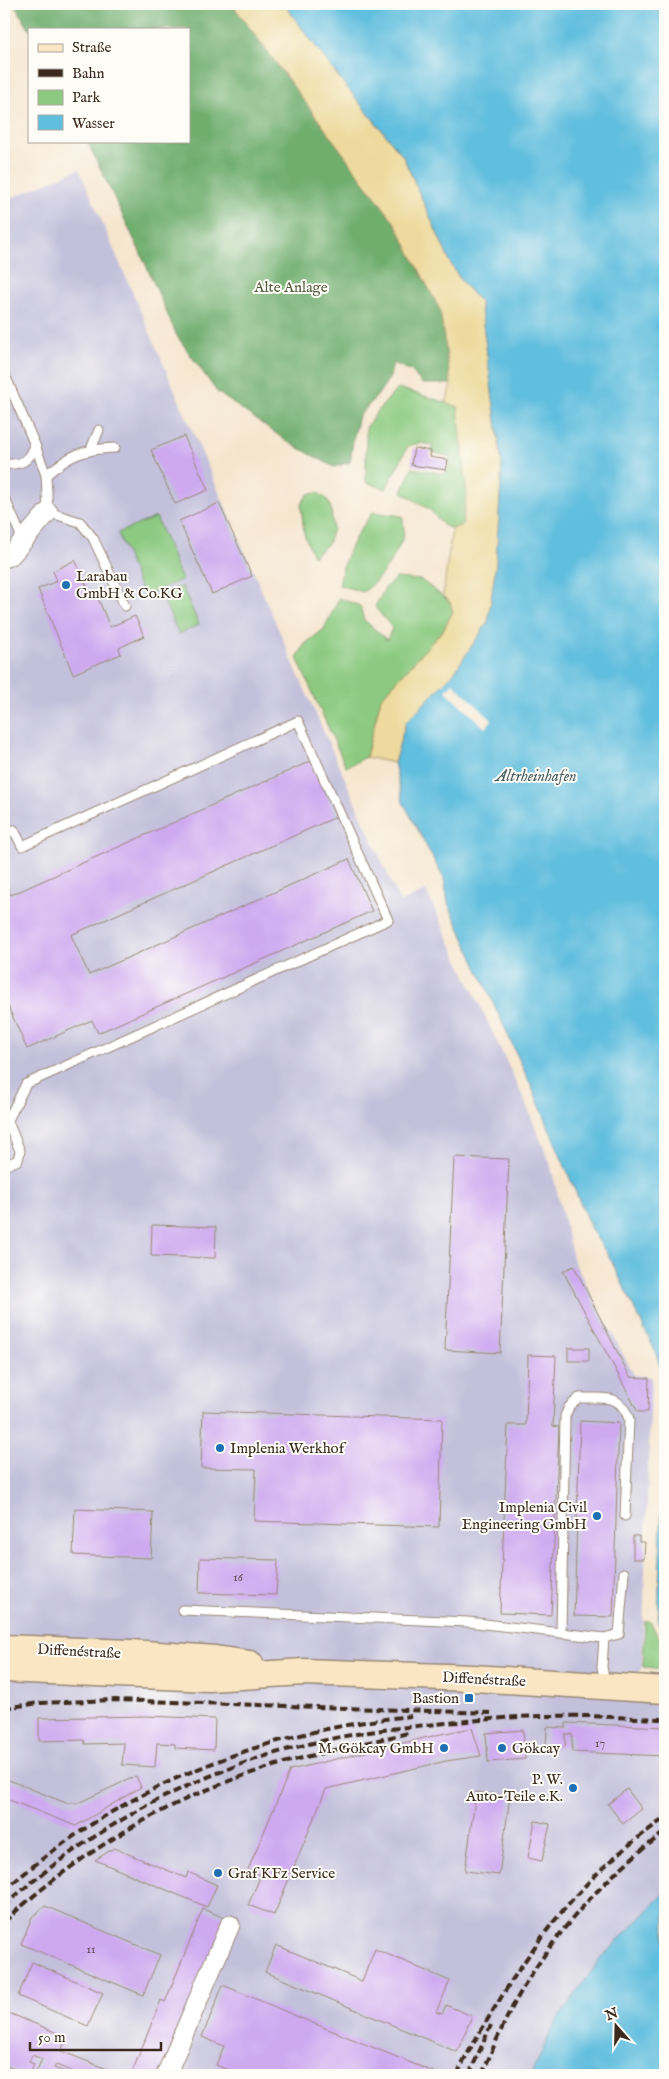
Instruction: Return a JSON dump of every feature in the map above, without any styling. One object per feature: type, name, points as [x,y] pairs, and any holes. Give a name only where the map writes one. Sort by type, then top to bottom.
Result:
[{"type":"main road","name":"Diffenéstraße","points":[[4,1648],[130,1653],[215,1659],[303,1672]]},
{"type":"main road","name":"Diffenéstraße","points":[[8,1673],[209,1678],[303,1672],[473,1678],[665,1690]]},
{"type":"street","points":[[4,558],[11,555],[48,512]]},
{"type":"street","points":[[166,2075],[230,1925]]},
{"type":"lane","points":[[4,373],[46,475],[48,512],[80,522],[93,538],[125,606]]},
{"type":"lane","points":[[91,449],[98,430]]},
{"type":"lane","points":[[4,464],[21,464],[29,458],[35,445]]},
{"type":"lane","points":[[46,475],[63,460],[91,449],[115,448]]},
{"type":"lane","points":[[4,496],[23,540]]},
{"type":"lane","points":[[4,834],[14,830],[22,846],[298,722],[388,920],[26,1084],[6,1116],[20,1151],[18,1160],[4,1166]]},
{"type":"lane","points":[[560,1633],[565,1416],[569,1407],[579,1398],[614,1399],[624,1406],[629,1419],[625,1516]]},
{"type":"lane","points":[[182,1610],[468,1622],[604,1638],[619,1634],[624,1574]]},
{"type":"lane","points":[[604,1638],[602,1667],[605,1686]]},
{"type":"shaded area","points":[[79,169],[293,663],[400,902],[426,891],[523,1097],[550,1163],[574,1262],[634,1375],[651,1377],[642,1666],[629,1701],[665,1703],[665,1893],[601,1958],[555,2023],[531,2075],[4,2075],[4,201]]},
{"type":"green space","name":"Alte Anlage","points":[[14,4],[232,4],[395,223],[440,310],[451,384],[422,384],[412,371],[393,363],[390,377],[377,396],[359,416],[350,462],[334,467],[288,442],[217,392],[177,336],[142,256],[87,142],[190,142],[190,28],[28,28]]},
{"type":"green space","points":[[398,388],[458,406],[467,493],[462,525],[452,529],[443,525],[430,510],[402,492],[412,468],[447,474],[450,457],[432,452],[433,445],[419,443],[408,446],[386,489],[366,482],[366,428],[376,413]]},
{"type":"green space","points":[[318,493],[327,499],[331,508],[333,529],[328,544],[313,556],[304,534],[301,504],[308,494]]},
{"type":"green space","points":[[373,512],[402,516],[404,533],[386,568],[375,582],[363,592],[339,585],[351,546]]},
{"type":"green space","points":[[156,517],[182,580],[143,596],[118,533]]},
{"type":"green space","points":[[396,578],[421,580],[450,602],[453,612],[443,630],[381,698],[366,757],[346,767],[297,658],[305,644],[324,629],[339,598],[360,606],[364,620],[387,640],[392,628],[375,607],[385,588]]},
{"type":"green space","points":[[182,586],[199,625],[179,634],[161,595]]},
{"type":"green space","points":[[645,1621],[650,1621],[659,1638],[665,1638],[665,1669],[643,1667]]},
{"type":"sand","points":[[232,4],[284,4],[341,80],[403,156],[451,264],[462,282],[480,302],[502,465],[496,564],[488,622],[453,674],[406,722],[394,763],[366,757],[381,698],[443,630],[453,612],[450,602],[443,595],[452,529],[462,525],[467,493],[458,406],[446,404],[451,384],[440,310],[395,223]]},
{"type":"water","name":"Altrheinhafen","points":[[284,4],[665,4],[665,1386],[656,1353],[611,1260],[591,1229],[537,1099],[448,903],[444,879],[403,802],[394,763],[406,722],[453,674],[488,622],[496,564],[502,465],[480,302],[462,282],[451,264],[403,156],[341,80]]},
{"type":"water","points":[[665,1386],[665,1624],[658,1624]]},
{"type":"water","points":[[665,1893],[665,2075],[531,2075],[555,2023],[601,1958]]},
{"type":"pier","points":[[453,683],[492,720],[485,728],[446,691]]},
{"type":"building","points":[[184,436],[208,490],[175,504],[151,450]]},
{"type":"building","points":[[414,448],[431,451],[430,457],[448,460],[446,470],[411,465]]},
{"type":"building","points":[[219,503],[252,576],[212,594],[179,521]]},
{"type":"building","points":[[75,560],[92,598],[97,596],[110,627],[135,616],[144,636],[119,648],[121,654],[73,674],[38,589],[57,581],[53,571]]},
{"type":"building","points":[[311,761],[336,817],[71,935],[89,975],[349,859],[372,911],[98,1033],[92,1020],[27,1049],[4,997],[4,878],[11,895]]},
{"type":"building","points":[[454,1157],[509,1159],[500,1353],[445,1350]]},
{"type":"building","points":[[152,1225],[216,1227],[215,1258],[151,1256]]},
{"type":"building","points":[[574,1266],[630,1377],[649,1378],[648,1412],[638,1412],[563,1271]]},
{"type":"building","points":[[568,1348],[589,1348],[589,1361],[568,1361]]},
{"type":"building","points":[[528,1355],[556,1356],[553,1426],[559,1427],[551,1615],[500,1613],[508,1425],[526,1425]]},
{"type":"building","points":[[203,1411],[442,1419],[439,1527],[254,1521],[256,1469],[201,1468]]},
{"type":"building","points":[[580,1421],[619,1423],[613,1617],[574,1616]]},
{"type":"building","points":[[75,1509],[153,1512],[151,1558],[73,1555]]},
{"type":"building","points":[[633,1536],[639,1536],[639,1542],[645,1542],[644,1559],[633,1559]]},
{"type":"building","points":[[200,1558],[278,1560],[276,1595],[199,1593]]},
{"type":"building","points":[[148,1716],[215,1719],[214,1750],[175,1748],[175,1744],[157,1743],[155,1767],[122,1765],[124,1743],[85,1744],[84,1740],[39,1741],[39,1718]]},
{"type":"building","points":[[566,1723],[665,1727],[665,1756],[572,1752],[572,1734],[565,1734],[565,1747],[546,1746],[547,1727],[566,1728]]},
{"type":"building","points":[[472,1728],[481,1756],[446,1761],[326,1789],[274,1915],[248,1905],[261,1875],[248,1870],[290,1770]]},
{"type":"building","points":[[523,1730],[525,1759],[488,1762],[486,1733]]},
{"type":"building","points":[[136,1776],[141,1787],[76,1826],[4,1798],[4,1778],[66,1803],[78,1803]]},
{"type":"building","points":[[627,1789],[642,1809],[623,1824],[608,1804]]},
{"type":"building","points":[[476,1792],[510,1796],[499,1875],[465,1871]]},
{"type":"building","points":[[535,1821],[550,1824],[542,1861],[528,1858]]},
{"type":"building","points":[[114,1848],[186,1878],[188,1872],[217,1885],[207,1907],[95,1860]]},
{"type":"building","points":[[45,1906],[160,1955],[143,1995],[21,1944],[32,1917]]},
{"type":"building","points":[[203,1909],[227,1919],[162,2075],[131,2075],[161,2000],[165,2002]]},
{"type":"building","points":[[276,1945],[362,1981],[375,1949],[450,1981],[436,2012],[442,2014],[446,2005],[472,2016],[457,2052],[265,1972]]},
{"type":"building","points":[[32,1962],[103,1993],[88,2026],[18,1996]]},
{"type":"building","points":[[223,1985],[441,2075],[297,2075],[284,2070],[282,2075],[230,2075],[232,2071],[216,2065],[224,2046],[202,2037]]},
{"type":"building","points":[[4,2011],[67,2037],[61,2051],[122,2075],[81,2075],[56,2065],[54,2068],[73,2075],[35,2075],[42,2059],[32,2055],[29,2062],[34,2064],[30,2075],[4,2065]]},
{"type":"railway","points":[[4,1708],[40,1703],[115,1700],[491,1713]]},
{"type":"railway","points":[[4,1891],[48,1855],[94,1823],[143,1795],[193,1771],[246,1751],[300,1735],[355,1724],[411,1716]]},
{"type":"railway","points":[[4,1906],[39,1876],[114,1824],[195,1782],[281,1751],[371,1732],[485,1719],[566,1716],[665,1719]]},
{"type":"railway","points":[[4,1922],[61,1874],[91,1853],[122,1833],[188,1798],[276,1765],[408,1733]]},
{"type":"railway","points":[[457,2075],[519,1969],[555,1920],[616,1856],[665,1818]]},
{"type":"railway","points":[[482,2075],[514,2005],[533,1972],[565,1927],[602,1886],[665,1832]]},
{"type":"railway","points":[[469,2075],[491,2025]]},
{"type":"place","name":"Larabau GmbH & Co.KG","points":[[66,585]]},
{"type":"place","name":"Implenia Werkhof","points":[[220,1448]]},
{"type":"place","name":"Implenia Civil Engineering GmbH","points":[[597,1516]]},
{"type":"place","name":"Bastion","points":[[469,1698]]},
{"type":"place","name":"M. Gökcay GmbH","points":[[444,1748]]},
{"type":"place","name":"Gökcay","points":[[502,1748]]},
{"type":"place","name":"P. W. Auto-Teile e.K.","points":[[573,1788]]},
{"type":"place","name":"Graf KFz Service","points":[[218,1873]]}]
